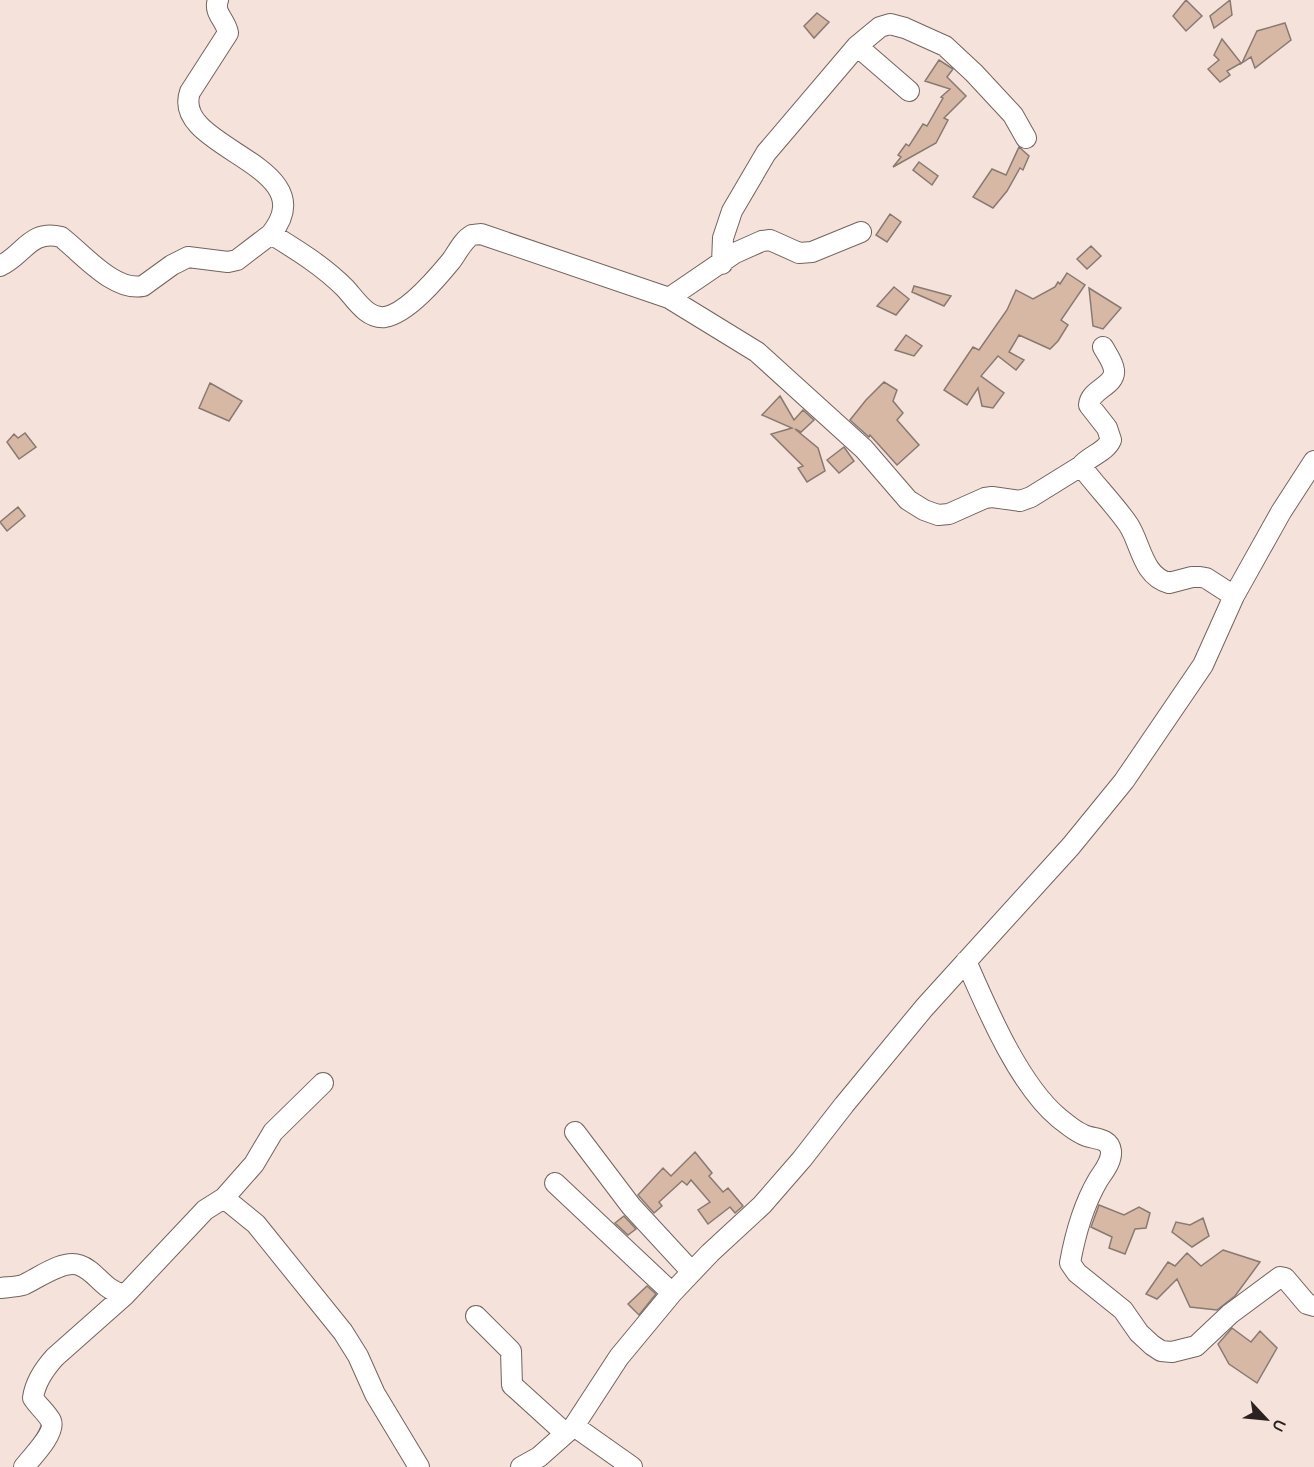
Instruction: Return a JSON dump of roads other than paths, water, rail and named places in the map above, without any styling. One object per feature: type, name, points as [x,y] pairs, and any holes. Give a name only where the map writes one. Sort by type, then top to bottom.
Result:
[{"type":"street","points":[[0,266],[6,264],[39,236],[51,234],[61,237],[109,278],[120,284],[138,287],[188,257],[228,262],[237,260],[270,234],[280,222],[283,198],[280,190],[263,171],[224,146],[200,125],[188,110],[187,100],[190,92],[228,33],[227,26],[217,12],[218,0]]},
{"type":"street","points":[[722,264],[723,238],[732,211],[762,159],[857,46],[880,27],[890,24],[924,35],[945,46],[1013,115],[1026,138]]},
{"type":"street","points":[[857,46],[909,91]]},
{"type":"street","points":[[669,298],[735,253],[762,241],[770,240],[800,253],[812,252],[861,232]]},
{"type":"street","points":[[270,234],[330,274],[367,312],[376,317],[386,317],[397,313],[420,295],[451,261],[465,241],[472,235],[481,234],[669,298],[768,360],[864,449],[908,500],[938,515],[949,514],[992,496],[1020,501],[1031,497],[1081,466],[1109,445],[1111,440],[1107,428],[1089,405],[1090,398],[1111,381],[1113,376],[1114,370],[1103,347]]},
{"type":"street","points":[[521,1467],[539,1457],[569,1430],[619,1357],[672,1293],[762,1205],[909,1026],[1071,846],[1124,781],[1203,665],[1234,596],[1281,512],[1314,462]]},
{"type":"street","points":[[1081,466],[1129,525],[1147,566],[1156,576],[1169,583],[1192,577],[1206,578],[1234,596]]},
{"type":"street","points":[[966,961],[993,1022],[1030,1085],[1053,1112],[1073,1130],[1084,1136],[1101,1139],[1107,1143],[1111,1151],[1109,1162],[1092,1191],[1080,1226],[1070,1263],[1077,1274],[1123,1310],[1139,1333],[1152,1346],[1161,1351],[1182,1351],[1196,1346],[1230,1314],[1280,1276],[1285,1278],[1307,1304],[1314,1306]]},
{"type":"street","points":[[24,1467],[48,1437],[52,1427],[51,1421],[33,1398],[34,1391],[54,1357],[125,1295],[205,1210],[224,1198],[254,1164],[273,1132],[323,1083]]},
{"type":"street","points":[[575,1132],[631,1206],[692,1271]]},
{"type":"street","points":[[555,1183],[672,1293]]},
{"type":"street","points":[[224,1198],[256,1224],[343,1332],[358,1356],[375,1394],[419,1467]]},
{"type":"street","points":[[0,1288],[20,1286],[57,1267],[72,1264],[80,1265],[107,1288],[125,1295]]},
{"type":"street","points":[[476,1316],[512,1351],[512,1384],[569,1430],[632,1467]]}]
